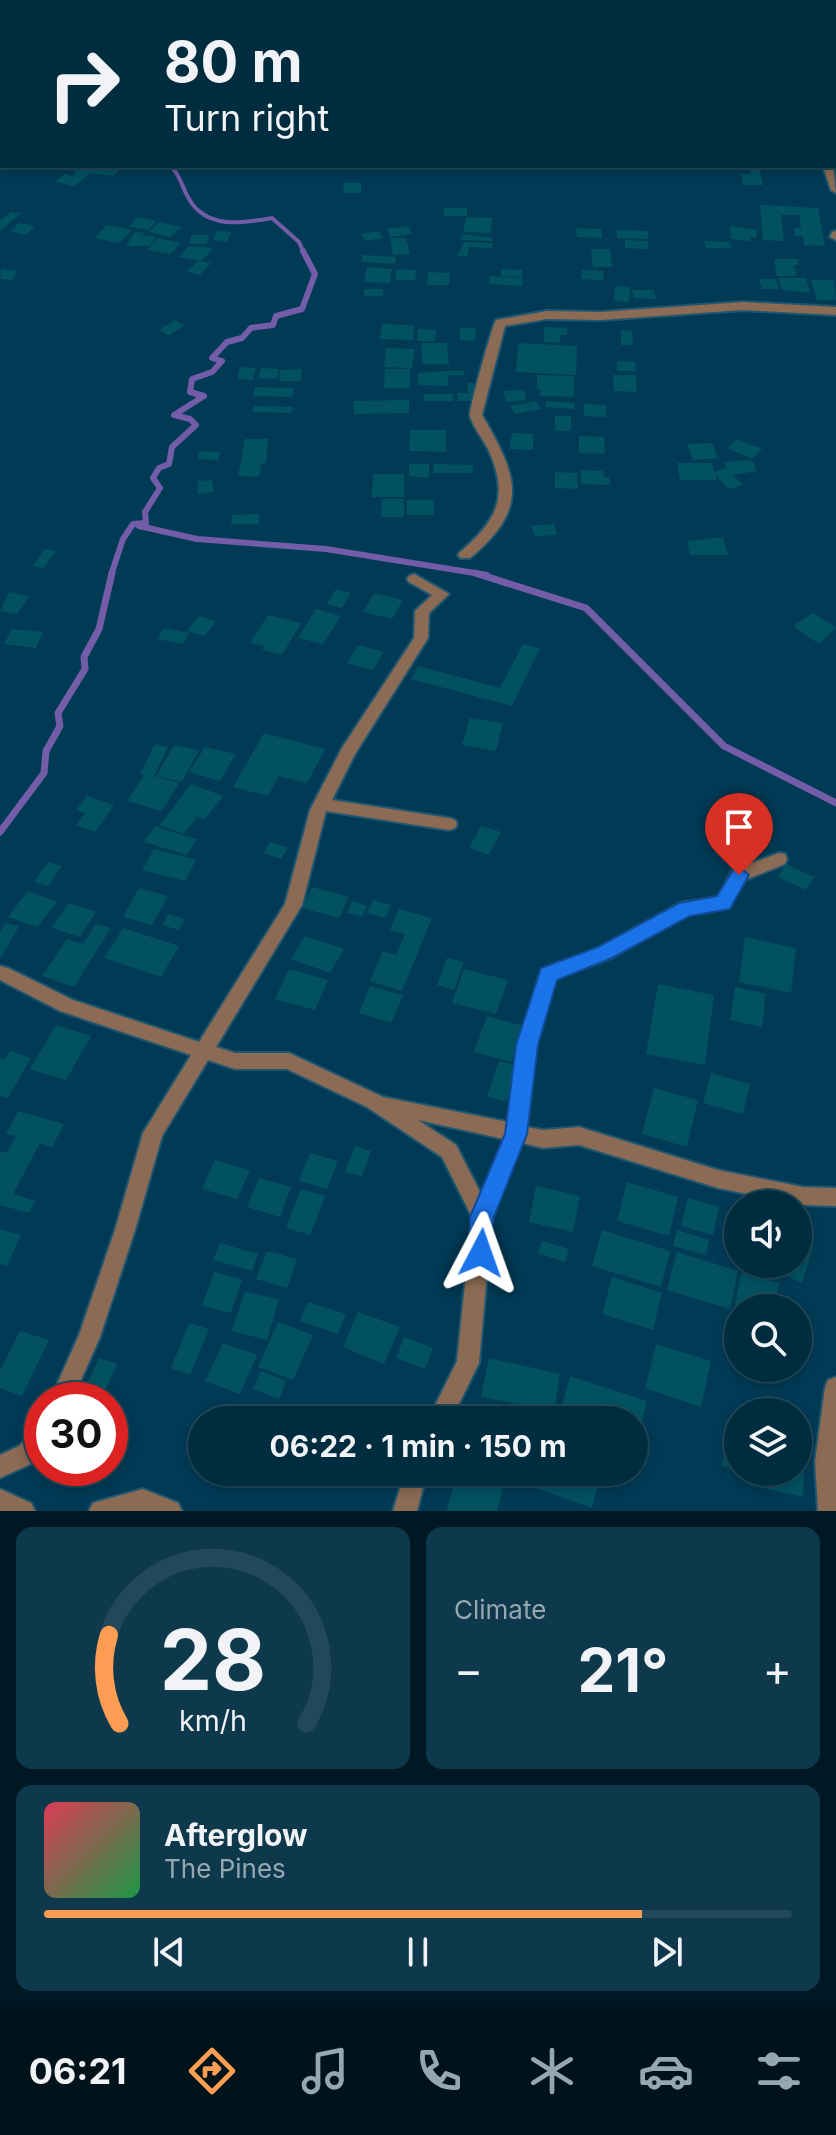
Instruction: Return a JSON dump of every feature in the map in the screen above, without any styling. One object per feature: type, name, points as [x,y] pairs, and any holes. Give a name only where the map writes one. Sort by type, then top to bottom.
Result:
[{"type":"street","points":[[829,168],[836,190]]},
{"type":"street","points":[[465,555],[488,538],[508,495],[502,460],[476,415],[487,384],[489,347],[500,323],[547,315],[601,316],[743,306],[836,311]]},
{"type":"street","points":[[69,1382],[89,1337],[153,1133],[293,905],[321,804],[348,752],[421,638],[422,611],[442,594],[414,579]]},
{"type":"street","points":[[321,804],[449,824]]},
{"type":"street","points":[[446,1406],[468,1363],[482,1217],[516,1134],[527,1045],[548,974],[605,953],[686,908],[723,903],[739,875],[779,859]]},
{"type":"street","points":[[2,973],[67,1006],[235,1061],[289,1061],[374,1101],[449,1151],[482,1217]]},
{"type":"street","points":[[374,1101],[543,1139],[579,1136],[718,1179],[803,1196],[836,1197]]},
{"type":"street","points":[[830,1511],[826,1461],[836,1388]]},
{"type":"street","points":[[0,1467],[24,1455]]},
{"type":"street","points":[[405,1511],[412,1486]]},
{"type":"street","points":[[0,1501],[23,1511]]},
{"type":"street","points":[[101,1511],[143,1501],[170,1511]]},
{"type":"building","points":[[63,168],[121,168],[113,176],[91,173],[74,186],[55,182],[64,174],[72,176],[77,172]]},
{"type":"building","points":[[750,168],[759,168],[763,185],[743,185],[741,174],[751,174]]},
{"type":"building","points":[[343,183],[361,183],[361,193],[344,193]]},
{"type":"building","points":[[760,205],[818,208],[825,246],[804,245],[803,236],[795,236],[794,228],[801,228],[799,215],[781,215],[784,241],[763,240]]},
{"type":"building","points":[[444,208],[467,208],[467,216],[444,216]]},
{"type":"building","points":[[11,212],[21,213],[0,231],[0,220]]},
{"type":"building","points":[[138,217],[157,221],[148,230],[129,227]]},
{"type":"building","points":[[466,217],[493,218],[490,233],[463,232]]},
{"type":"building","points":[[159,222],[182,227],[170,237],[149,232]]},
{"type":"building","points":[[19,223],[35,226],[26,235],[10,231]]},
{"type":"building","points":[[107,225],[132,230],[119,243],[94,238]]},
{"type":"building","points":[[408,226],[412,234],[391,237],[387,229]]},
{"type":"building","points":[[730,226],[757,230],[756,238],[750,237],[750,241],[731,239]]},
{"type":"building","points":[[576,228],[601,229],[602,238],[577,237]]},
{"type":"building","points":[[617,230],[648,231],[648,239],[617,238]]},
{"type":"building","points":[[217,231],[231,232],[227,242],[213,240]]},
{"type":"building","points":[[379,231],[384,238],[366,241],[361,234]]},
{"type":"building","points":[[135,232],[145,233],[142,236],[156,236],[150,246],[126,246]]},
{"type":"building","points":[[462,234],[492,238],[492,241],[461,240]]},
{"type":"building","points":[[191,235],[209,235],[207,244],[190,244]]},
{"type":"building","points":[[158,238],[181,243],[170,254],[147,250]]},
{"type":"building","points":[[390,238],[406,238],[410,254],[393,255]]},
{"type":"building","points":[[625,240],[648,241],[648,249],[625,248]]},
{"type":"building","points":[[704,241],[729,242],[731,248],[706,248]]},
{"type":"building","points":[[464,242],[493,243],[492,248],[469,247],[467,257],[457,256]]},
{"type":"building","points":[[189,246],[213,249],[201,261],[179,257]]},
{"type":"building","points":[[591,249],[610,249],[612,267],[593,267]]},
{"type":"building","points":[[363,255],[396,257],[395,264],[361,262]]},
{"type":"building","points":[[774,259],[798,259],[799,265],[794,265],[796,276],[777,276]]},
{"type":"building","points":[[198,261],[211,263],[200,275],[187,272]]},
{"type":"building","points":[[367,267],[392,269],[390,283],[364,282]]},
{"type":"building","points":[[1,269],[18,271],[12,280],[0,279]]},
{"type":"building","points":[[397,269],[417,270],[415,280],[395,280]]},
{"type":"building","points":[[501,269],[522,270],[522,277],[501,276]]},
{"type":"building","points":[[582,270],[604,271],[603,280],[581,279]]},
{"type":"building","points":[[428,272],[450,273],[449,285],[427,285]]},
{"type":"building","points":[[490,276],[523,278],[522,286],[489,284]]},
{"type":"building","points":[[778,278],[806,278],[810,293],[782,290]]},
{"type":"building","points":[[759,279],[776,279],[779,289],[762,289]]},
{"type":"building","points":[[811,280],[834,280],[836,300],[817,300]]},
{"type":"building","points":[[615,286],[630,287],[629,302],[614,301]]},
{"type":"building","points":[[364,289],[383,289],[383,296],[364,296]]},
{"type":"building","points":[[632,290],[654,290],[656,299],[634,298]]},
{"type":"building","points":[[175,320],[185,325],[169,335],[159,330]]},
{"type":"building","points":[[382,324],[414,325],[413,340],[380,339]]},
{"type":"building","points":[[544,327],[567,328],[567,335],[560,335],[560,343],[544,342]]},
{"type":"building","points":[[460,328],[476,328],[475,341],[460,340]]},
{"type":"building","points":[[418,329],[436,330],[435,341],[417,341]]},
{"type":"building","points":[[621,330],[632,331],[633,345],[621,345]]},
{"type":"building","points":[[421,343],[447,343],[449,364],[423,364]]},
{"type":"building","points":[[518,343],[577,346],[576,375],[516,372]]},
{"type":"building","points":[[386,348],[415,349],[412,368],[384,367]]},
{"type":"building","points":[[617,361],[635,362],[636,371],[617,371]]},
{"type":"building","points":[[240,367],[256,368],[253,380],[237,379]]},
{"type":"building","points":[[261,368],[279,369],[277,379],[258,378]]},
{"type":"building","points":[[302,369],[301,381],[279,381],[280,370]]},
{"type":"building","points":[[385,369],[410,369],[410,388],[384,388]]},
{"type":"building","points":[[464,371],[464,375],[448,375],[448,386],[418,385],[418,373]]},
{"type":"building","points":[[537,375],[574,376],[574,397],[540,396]]},
{"type":"building","points":[[613,375],[636,375],[637,392],[614,391]]},
{"type":"building","points":[[467,383],[478,383],[480,401],[458,401],[457,393],[468,393]]},
{"type":"building","points":[[255,387],[294,388],[292,397],[253,396]]},
{"type":"building","points":[[524,390],[526,400],[506,402],[503,391]]},
{"type":"building","points":[[424,394],[453,394],[453,401],[424,401]]},
{"type":"building","points":[[409,400],[409,413],[354,414],[353,401]]},
{"type":"building","points":[[536,401],[541,409],[515,414],[510,406]]},
{"type":"building","points":[[546,401],[575,403],[574,409],[545,407]]},
{"type":"building","points":[[584,404],[606,405],[606,417],[584,416]]},
{"type":"building","points":[[254,406],[293,407],[292,413],[252,412]]},
{"type":"building","points":[[555,416],[571,416],[571,431],[555,431]]},
{"type":"building","points":[[410,430],[446,430],[446,452],[409,451]]},
{"type":"building","points":[[512,433],[533,434],[533,450],[509,449]]},
{"type":"building","points":[[579,436],[604,437],[605,454],[579,453]]},
{"type":"building","points":[[245,439],[268,439],[266,463],[262,463],[259,477],[238,476]]},
{"type":"building","points":[[737,439],[762,449],[752,459],[727,448]]},
{"type":"building","points":[[712,443],[718,458],[693,460],[687,444]]},
{"type":"building","points":[[199,451],[220,452],[218,460],[197,459]]},
{"type":"building","points":[[724,462],[753,462],[757,471],[733,475],[743,485],[729,489],[716,476],[716,480],[680,480],[677,463],[712,463],[714,472],[727,468]]},
{"type":"building","points":[[409,464],[429,464],[429,478],[409,476]]},
{"type":"building","points":[[434,464],[473,465],[473,473],[433,473]]},
{"type":"building","points":[[581,470],[603,471],[604,477],[609,477],[610,485],[581,484]]},
{"type":"building","points":[[555,472],[577,473],[578,489],[555,488]]},
{"type":"building","points":[[373,474],[404,474],[404,497],[372,497]]},
{"type":"building","points":[[212,480],[214,492],[198,494],[197,481]]},
{"type":"building","points":[[382,499],[404,499],[404,517],[381,517]]},
{"type":"building","points":[[407,500],[434,500],[434,515],[407,515]]},
{"type":"building","points":[[259,514],[259,524],[231,524],[232,515]]},
{"type":"building","points":[[554,524],[557,535],[535,536],[531,526]]},
{"type":"building","points":[[723,537],[728,555],[690,555],[687,541]]},
{"type":"building","points":[[45,549],[56,551],[44,568],[33,566]]},
{"type":"building","points":[[336,589],[351,593],[342,608],[327,604]]},
{"type":"building","points":[[9,592],[29,596],[17,614],[0,611]]},
{"type":"building","points":[[374,593],[403,600],[392,619],[363,612]]},
{"type":"building","points":[[316,609],[341,616],[323,644],[298,638]]},
{"type":"building","points":[[813,613],[836,628],[819,644],[793,626]]},
{"type":"building","points":[[268,615],[301,623],[282,655],[262,650],[265,646],[250,643]]},
{"type":"building","points":[[199,616],[216,621],[205,636],[187,631]]},
{"type":"building","points":[[164,628],[189,633],[183,644],[157,639]]},
{"type":"building","points":[[12,629],[43,632],[36,648],[4,644]]},
{"type":"building","points":[[523,644],[540,648],[512,706],[411,679],[418,666],[500,688]]},
{"type":"building","points":[[358,645],[384,652],[373,670],[347,663]]},
{"type":"building","points":[[470,718],[503,723],[496,751],[462,745]]},
{"type":"building","points":[[264,733],[325,749],[307,783],[279,776],[268,796],[233,787]]},
{"type":"building","points":[[155,744],[168,747],[154,776],[179,783],[162,811],[127,801],[144,775],[140,774]]},
{"type":"building","points":[[174,745],[199,750],[182,782],[156,776]]},
{"type":"building","points":[[205,747],[236,754],[220,781],[189,772]]},
{"type":"building","points":[[191,784],[223,796],[205,819],[197,817],[184,834],[160,825]]},
{"type":"building","points":[[87,796],[114,805],[95,832],[76,825],[85,813],[76,810]]},
{"type":"building","points":[[155,826],[197,839],[187,855],[144,842]]},
{"type":"building","points":[[481,826],[501,832],[489,855],[469,848]]},
{"type":"building","points":[[270,842],[288,848],[281,859],[264,853]]},
{"type":"building","points":[[154,849],[196,860],[185,881],[142,870]]},
{"type":"building","points":[[48,862],[62,866],[48,886],[34,882]]},
{"type":"building","points":[[786,864],[814,877],[806,890],[778,877]]},
{"type":"building","points":[[312,887],[349,897],[339,918],[302,908]]},
{"type":"building","points":[[139,888],[168,896],[152,925],[123,917]]},
{"type":"building","points":[[28,891],[57,902],[37,927],[8,917]]},
{"type":"building","points":[[373,900],[391,905],[385,918],[367,913]]},
{"type":"building","points":[[352,901],[367,906],[362,916],[347,913]]},
{"type":"building","points":[[69,903],[96,912],[80,937],[52,928]]},
{"type":"building","points":[[399,909],[432,918],[402,991],[370,981],[383,951],[396,955],[405,934],[390,930]]},
{"type":"building","points":[[168,914],[185,919],[179,930],[162,925]]},
{"type":"building","points":[[5,923],[19,926],[0,959],[0,932]]},
{"type":"building","points":[[96,924],[111,928],[74,987],[42,976],[67,939],[83,944]]},
{"type":"building","points":[[123,928],[179,946],[161,977],[104,958]]},
{"type":"building","points":[[305,936],[344,949],[330,973],[291,959]]},
{"type":"building","points":[[745,937],[796,948],[791,993],[739,982]]},
{"type":"building","points":[[447,958],[464,962],[454,990],[437,985]]},
{"type":"building","points":[[289,969],[328,980],[315,1010],[275,999]]},
{"type":"building","points":[[464,969],[508,980],[496,1014],[452,1003]]},
{"type":"building","points":[[658,984],[714,995],[705,1065],[646,1054]]},
{"type":"building","points":[[370,986],[403,995],[391,1023],[359,1013]]},
{"type":"building","points":[[735,987],[766,994],[762,1027],[730,1020]]},
{"type":"building","points":[[487,1016],[524,1026],[511,1062],[474,1052]]},
{"type":"building","points":[[56,1025],[91,1036],[66,1080],[30,1069]]},
{"type":"building","points":[[10,1051],[31,1058],[8,1098],[0,1096],[0,1058],[5,1059]]},
{"type":"building","points":[[499,1061],[519,1066],[506,1102],[487,1096]]},
{"type":"building","points":[[711,1073],[750,1084],[743,1114],[703,1103]]},
{"type":"building","points":[[654,1088],[698,1100],[687,1147],[642,1134]]},
{"type":"building","points":[[18,1111],[64,1124],[52,1147],[40,1143],[13,1194],[35,1201],[29,1213],[0,1205],[0,1151],[7,1153],[16,1136],[6,1134]]},
{"type":"building","points":[[355,1146],[371,1151],[362,1176],[345,1172]]},
{"type":"building","points":[[310,1153],[338,1161],[327,1189],[299,1181]]},
{"type":"building","points":[[215,1160],[250,1170],[237,1199],[202,1189]]},
{"type":"building","points":[[259,1178],[291,1187],[280,1217],[247,1207]]},
{"type":"building","points":[[627,1182],[678,1197],[669,1236],[617,1221]]},
{"type":"building","points":[[536,1186],[580,1196],[573,1232],[529,1222]]},
{"type":"building","points":[[301,1189],[325,1196],[310,1235],[286,1228]]},
{"type":"building","points":[[688,1198],[719,1207],[713,1235],[681,1226]]},
{"type":"building","points":[[0,1229],[21,1235],[7,1266],[0,1264]]},
{"type":"building","points":[[602,1230],[670,1251],[661,1287],[592,1266]]},
{"type":"building","points":[[677,1230],[709,1240],[706,1255],[673,1246]]},
{"type":"building","points":[[542,1241],[569,1249],[565,1262],[538,1253]]},
{"type":"building","points":[[220,1243],[258,1254],[252,1271],[213,1260]]},
{"type":"building","points":[[267,1251],[297,1259],[287,1288],[256,1279]]},
{"type":"building","points":[[677,1252],[724,1267],[724,1278],[737,1278],[733,1294],[724,1294],[724,1307],[667,1290]]},
{"type":"building","points":[[214,1272],[242,1279],[231,1313],[202,1306]]},
{"type":"building","points":[[612,1277],[662,1293],[653,1330],[602,1314]]},
{"type":"building","points":[[740,1278],[760,1278],[779,1283],[777,1294],[737,1294]]},
{"type":"building","points":[[245,1292],[279,1299],[267,1340],[232,1331]]},
{"type":"building","points":[[308,1302],[346,1314],[338,1334],[300,1321]]},
{"type":"building","points":[[358,1312],[400,1327],[384,1364],[343,1347]]},
{"type":"building","points":[[278,1322],[313,1335],[293,1380],[258,1367]]},
{"type":"building","points":[[189,1323],[209,1329],[190,1375],[171,1368]]},
{"type":"building","points":[[20,1331],[49,1340],[29,1382],[24,1382],[22,1396],[0,1388],[0,1371]]},
{"type":"building","points":[[404,1337],[433,1348],[425,1369],[396,1358]]},
{"type":"building","points":[[223,1343],[257,1355],[240,1394],[205,1381]]},
{"type":"building","points":[[656,1344],[711,1361],[701,1407],[645,1388]]},
{"type":"building","points":[[99,1358],[117,1364],[109,1382],[88,1382]]},
{"type":"building","points":[[489,1358],[560,1374],[555,1406],[528,1406],[481,1397]]},
{"type":"building","points":[[261,1371],[286,1381],[279,1399],[253,1389]]},
{"type":"building","points":[[570,1376],[647,1401],[646,1406],[562,1406]]},
{"type":"building","points":[[454,1486],[495,1486],[503,1489],[497,1511],[446,1511]]},
{"type":"building","points":[[530,1486],[598,1486],[592,1508]]},
{"type":"building","points":[[754,1486],[803,1486],[803,1497]]},
{"type":"waterway","points":[[173,168],[189,199],[206,216],[227,222],[272,218],[299,242],[304,252]]},
{"type":"waterway","points":[[111,575],[123,539],[133,524],[146,523],[145,512],[160,488],[153,478],[159,468],[169,464],[172,447],[196,425],[190,419],[174,415],[204,396],[190,392],[192,379],[212,372],[222,361],[212,358],[227,342],[242,338],[251,328],[273,325],[276,316],[302,309],[315,274],[304,252]]},
{"type":"waterway","points":[[139,526],[197,539],[326,549],[475,573]]},
{"type":"waterway","points":[[0,832],[44,773],[46,751],[60,726],[58,713],[85,669],[84,657],[99,629],[112,573]]},
{"type":"waterway","points":[[475,573],[487,575]]},
{"type":"waterway","points":[[475,573],[586,608],[724,746],[836,803]]},
{"type":"route","points":[[481,1253],[482,1217],[516,1134],[527,1045],[548,974],[605,953],[686,908],[723,903],[739,875]]}]
